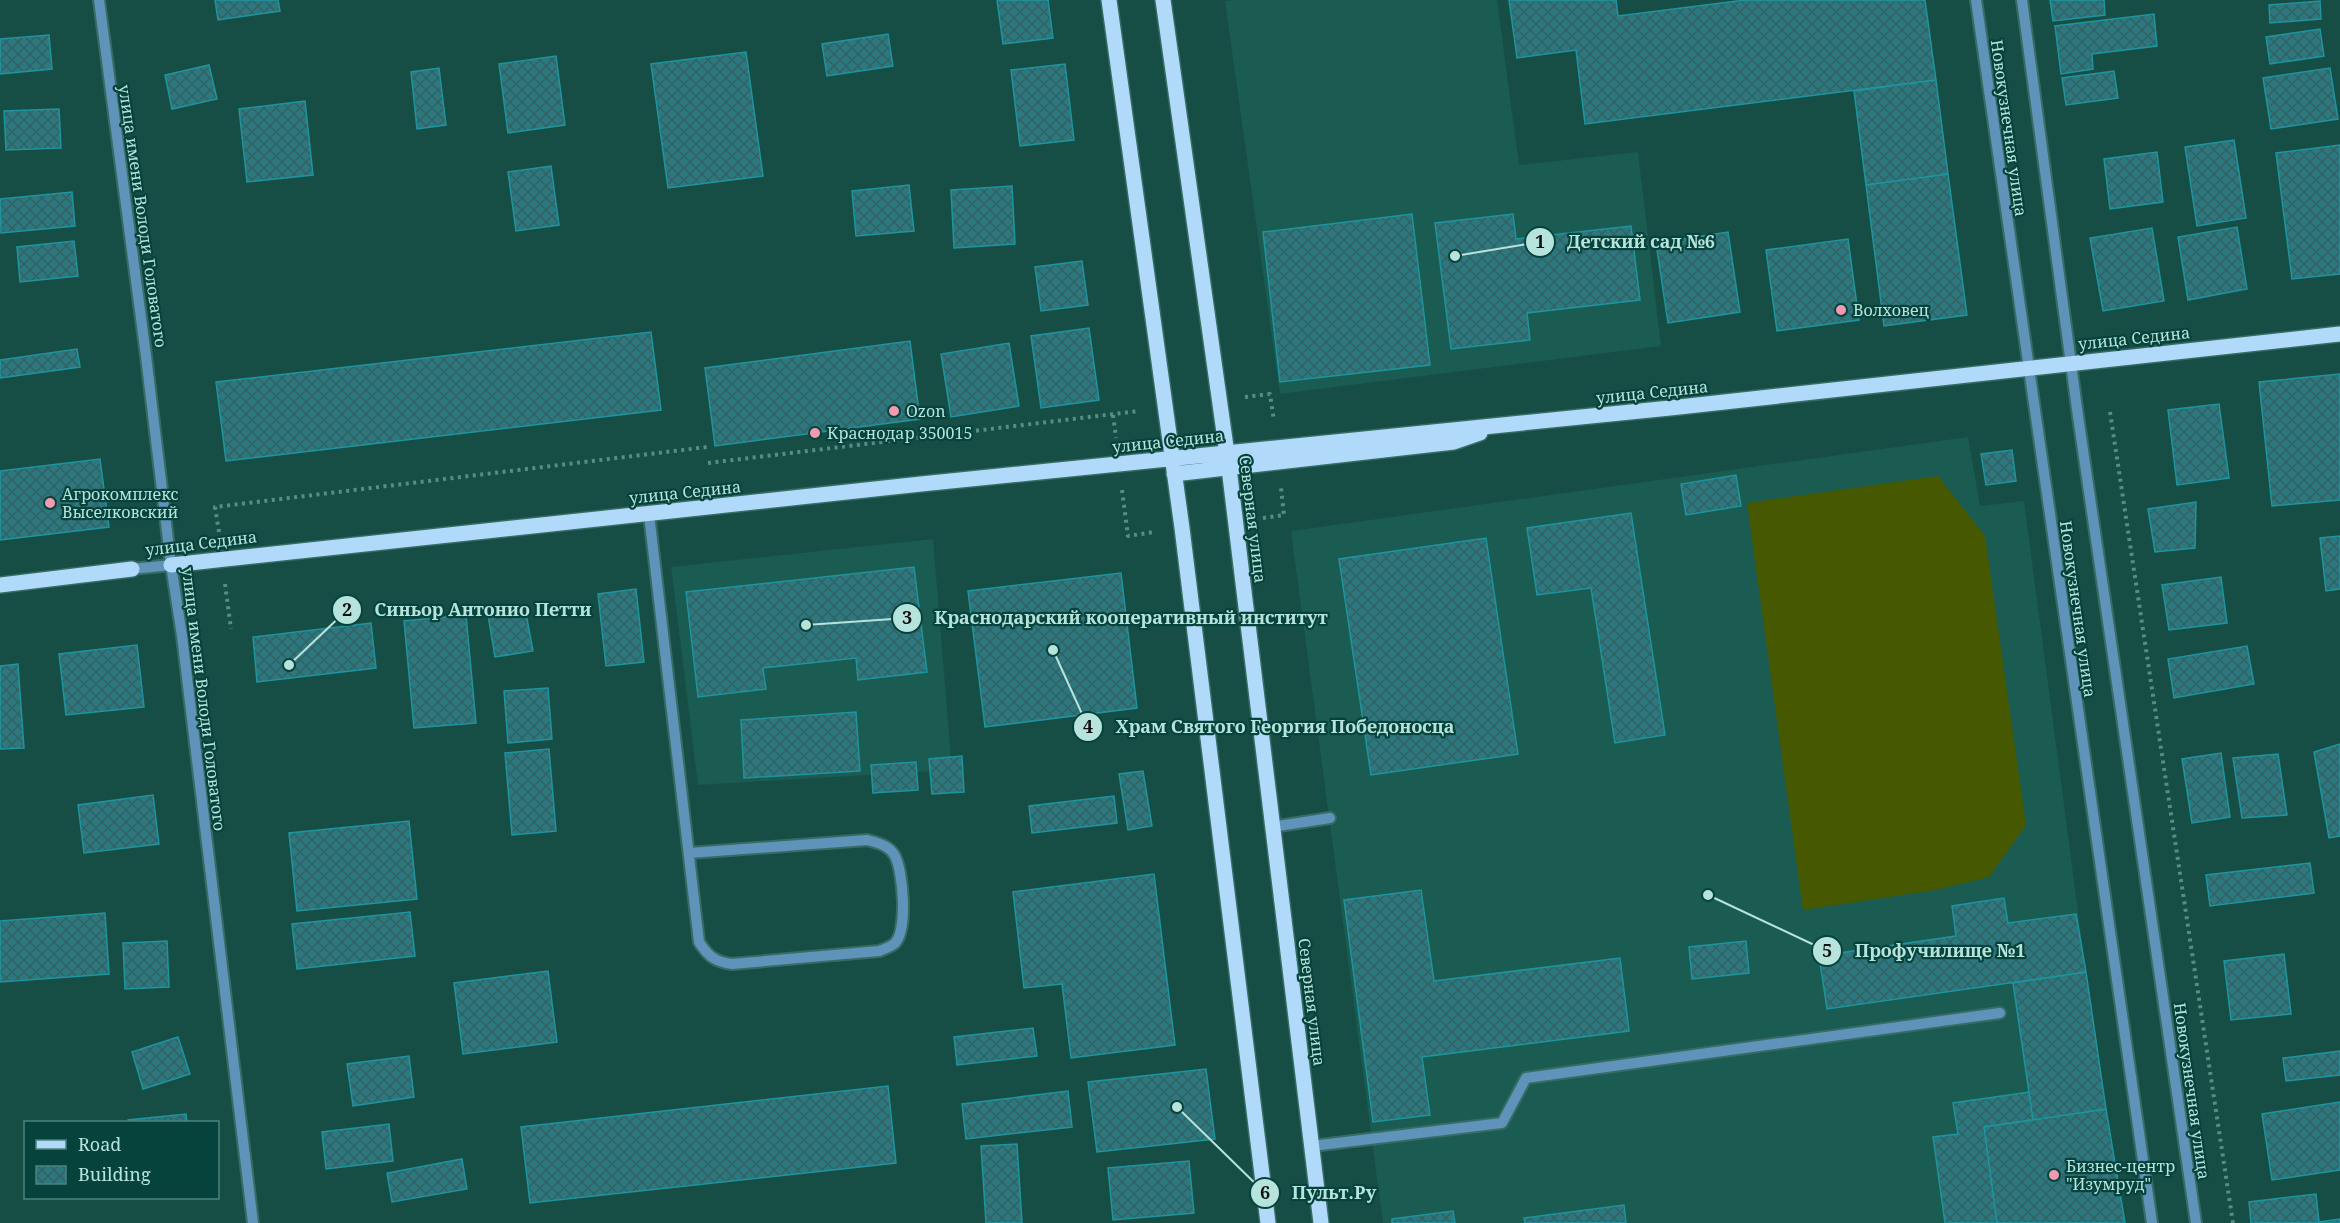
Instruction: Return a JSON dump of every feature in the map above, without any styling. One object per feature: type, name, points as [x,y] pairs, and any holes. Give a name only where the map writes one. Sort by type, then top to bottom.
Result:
[{"type":"main road","points":[[1109,0],[1173,467],[1268,1223]]},
{"type":"main road","name":"Северная улица","points":[[1163,0],[1227,461],[1321,1223]]},
{"type":"main road","name":"улица Седина","points":[[171,565],[649,514],[1173,467],[1500,425],[2340,334]]},
{"type":"main road","name":"улица Седина","points":[[0,585],[132,569]]},
{"type":"street","name":"улица имени Володи Головатого","points":[[99,0],[145,344],[171,565],[184,648],[253,1223]]},
{"type":"street","name":"Новокузнечная улица","points":[[1976,0],[2152,1223]]},
{"type":"street","name":"Новокузнечная улица","points":[[2022,0],[2071,363],[2196,1223]]},
{"type":"street","points":[[649,514],[699,942],[706,954],[718,962],[732,964],[879,951],[895,944],[901,934],[904,918],[898,866],[894,854],[882,844],[867,840],[689,853]]},
{"type":"street","name":"улица Седина","points":[[132,569],[171,565]]},
{"type":"street","points":[[1272,827],[1330,818]]},
{"type":"street","points":[[1312,1146],[1502,1123],[1526,1078],[2000,1013]]},
{"type":"path","points":[[2110,412],[2233,1223]]},
{"type":"path","points":[[708,462],[1113,415]]},
{"type":"path","points":[[231,629],[215,507],[707,447]]},
{"type":"shaded area","points":[[1497,0],[1519,165],[1638,152],[1661,346],[1280,394],[1225,1]]},
{"type":"shaded area","points":[[1968,437],[1980,506],[2024,501],[2106,1109],[1984,1127],[1997,1223],[1383,1223],[1291,531]]},
{"type":"shaded area","points":[[933,539],[952,770],[698,785],[671,567]]},
{"type":"green space","points":[[1938,476],[1985,536],[2026,825],[1989,877],[1935,890],[1803,910],[1747,503]]},
{"type":"building","points":[[215,0],[278,0],[280,11],[218,20]]},
{"type":"building","points":[[997,0],[1048,0],[1053,38],[1003,44]]},
{"type":"building","points":[[1509,0],[1616,0],[1618,16],[1745,0],[1925,0],[1936,80],[1585,124],[1576,50],[1517,58]]},
{"type":"building","points":[[2050,0],[2104,0],[2105,15],[2053,21]]},
{"type":"building","points":[[2320,1],[2321,19],[2270,23],[2269,5]]},
{"type":"building","points":[[2154,14],[2157,46],[2092,54],[2093,69],[2061,74],[2055,26]]},
{"type":"building","points":[[2320,29],[2324,56],[2270,64],[2266,37]]},
{"type":"building","points":[[888,34],[893,66],[827,76],[822,44]]},
{"type":"building","points":[[49,35],[52,69],[0,74],[0,39]]},
{"type":"building","points":[[746,52],[763,176],[668,188],[651,64]]},
{"type":"building","points":[[556,56],[565,125],[508,133],[499,64]]},
{"type":"building","points":[[1065,64],[1074,140],[1020,146],[1011,70]]},
{"type":"building","points":[[209,65],[217,99],[172,109],[165,75]]},
{"type":"building","points":[[439,68],[446,125],[417,129],[411,72]]},
{"type":"building","points":[[2330,68],[2338,119],[2271,129],[2263,78]]},
{"type":"building","points":[[2114,71],[2118,98],[2066,105],[2062,78]]},
{"type":"building","points":[[1936,80],[1948,174],[1866,185],[1854,91]]},
{"type":"building","points":[[305,101],[313,175],[247,182],[239,109]]},
{"type":"building","points":[[59,109],[61,148],[6,150],[4,111]]},
{"type":"building","points":[[2234,140],[2246,218],[2197,226],[2185,147]]},
{"type":"building","points":[[2340,145],[2340,274],[2292,279],[2276,153]]},
{"type":"building","points":[[2157,152],[2163,202],[2110,209],[2104,159]]},
{"type":"building","points":[[551,166],[559,225],[516,231],[508,172]]},
{"type":"building","points":[[1948,174],[1967,315],[1884,326],[1866,185]]},
{"type":"building","points":[[909,185],[914,231],[856,236],[852,191]]},
{"type":"building","points":[[1012,186],[1015,244],[954,248],[951,190]]},
{"type":"building","points":[[72,192],[75,226],[1,233],[0,199]]},
{"type":"building","points":[[1412,214],[1430,365],[1280,382],[1263,232]]},
{"type":"building","points":[[1513,214],[1516,239],[1631,226],[1640,300],[1527,313],[1530,340],[1451,349],[1435,223]]},
{"type":"building","points":[[2237,227],[2247,289],[2188,300],[2178,237]]},
{"type":"building","points":[[2152,228],[2164,301],[2103,311],[2090,238]]},
{"type":"building","points":[[1728,232],[1740,312],[1668,323],[1656,243]]},
{"type":"building","points":[[1848,239],[1859,320],[1777,331],[1766,250]]},
{"type":"building","points":[[74,241],[78,276],[20,282],[17,247]]},
{"type":"building","points":[[1082,261],[1088,305],[1041,311],[1035,267]]},
{"type":"building","points":[[1089,328],[1099,400],[1041,408],[1031,336]]},
{"type":"building","points":[[651,332],[661,410],[226,461],[216,382]]},
{"type":"building","points":[[910,341],[920,419],[715,446],[705,368]]},
{"type":"building","points":[[1009,343],[1019,406],[951,417],[941,354]]},
{"type":"building","points":[[77,349],[80,367],[0,378],[0,360]]},
{"type":"building","points":[[2340,374],[2340,500],[2272,506],[2259,382]]},
{"type":"building","points":[[2219,404],[2229,478],[2177,485],[2168,410]]},
{"type":"building","points":[[2012,450],[2016,481],[1986,485],[1981,454]]},
{"type":"building","points":[[100,459],[109,527],[0,540],[0,471]]},
{"type":"building","points":[[1736,475],[1741,506],[1686,515],[1681,484]]},
{"type":"building","points":[[2196,502],[2195,548],[2155,552],[2148,509]]},
{"type":"building","points":[[1631,513],[1665,735],[1615,743],[1591,588],[1537,595],[1527,528]]},
{"type":"building","points":[[2340,536],[2340,589],[2326,591],[2320,538]]},
{"type":"building","points":[[1486,538],[1518,754],[1371,775],[1339,559]]},
{"type":"building","points":[[914,567],[927,672],[858,680],[856,658],[763,668],[766,689],[698,697],[686,592]]},
{"type":"building","points":[[1121,573],[1137,708],[985,727],[968,591]]},
{"type":"building","points":[[2221,577],[2227,623],[2169,630],[2162,585]]},
{"type":"building","points":[[636,589],[644,662],[606,666],[598,594]]},
{"type":"building","points":[[525,608],[533,651],[495,657],[488,615]]},
{"type":"building","points":[[466,615],[476,723],[414,728],[404,621]]},
{"type":"building","points":[[371,623],[376,668],[257,682],[253,637]]},
{"type":"building","points":[[137,645],[144,707],[66,715],[59,654]]},
{"type":"building","points":[[2247,646],[2254,684],[2174,698],[2168,659]]},
{"type":"building","points":[[18,664],[24,748],[0,749],[0,666]]},
{"type":"building","points":[[548,688],[552,739],[508,743],[504,691]]},
{"type":"building","points":[[856,712],[860,771],[744,778],[741,720]]},
{"type":"building","points":[[2340,744],[2340,836],[2329,838],[2314,752]]},
{"type":"building","points":[[549,749],[556,831],[512,835],[505,753]]},
{"type":"building","points":[[2221,753],[2230,817],[2192,823],[2182,759]]},
{"type":"building","points":[[2278,754],[2287,815],[2242,818],[2233,758]]},
{"type":"building","points":[[962,756],[964,792],[932,794],[929,759]]},
{"type":"building","points":[[916,762],[918,790],[873,793],[871,765]]},
{"type":"building","points":[[1143,771],[1152,826],[1128,830],[1119,774]]},
{"type":"building","points":[[153,795],[159,844],[84,853],[78,805]]},
{"type":"building","points":[[1114,796],[1117,823],[1032,833],[1029,806]]},
{"type":"building","points":[[409,821],[417,899],[297,911],[289,833]]},
{"type":"building","points":[[2310,863],[2314,893],[2210,906],[2206,875]]},
{"type":"building","points":[[1154,874],[1175,1045],[1071,1058],[1062,984],[1024,988],[1013,892]]},
{"type":"building","points":[[1421,890],[1434,981],[1620,958],[1629,1031],[1422,1057],[1430,1115],[1373,1122],[1344,900]]},
{"type":"building","points":[[2004,898],[2008,923],[2076,914],[2086,972],[1827,1009],[1819,956],[1956,936],[1952,906]]},
{"type":"building","points":[[410,912],[415,956],[297,969],[292,924]]},
{"type":"building","points":[[105,913],[109,974],[0,982],[0,921]]},
{"type":"building","points":[[167,941],[169,987],[125,989],[123,943]]},
{"type":"building","points":[[1746,941],[1749,973],[1692,979],[1689,947]]},
{"type":"building","points":[[2284,954],[2291,1014],[2231,1020],[2224,961]]},
{"type":"building","points":[[548,971],[557,1042],[463,1054],[454,983]]},
{"type":"building","points":[[2086,972],[2106,1109],[2033,1120],[2013,983]]},
{"type":"building","points":[[1033,1028],[1037,1056],[957,1065],[954,1037]]},
{"type":"building","points":[[178,1037],[190,1074],[143,1089],[132,1052]]},
{"type":"building","points":[[2340,1051],[2340,1075],[2286,1081],[2283,1058]]},
{"type":"building","points":[[409,1056],[414,1097],[353,1106],[347,1064]]},
{"type":"building","points":[[1206,1069],[1215,1139],[1097,1152],[1088,1082]]},
{"type":"building","points":[[888,1086],[896,1163],[530,1203],[521,1127]]},
{"type":"building","points":[[1068,1091],[1072,1127],[966,1139],[962,1104]]},
{"type":"building","points":[[2029,1092],[2033,1120],[1984,1127],[1997,1223],[1945,1223],[1933,1137],[1958,1134],[1953,1103]]},
{"type":"building","points":[[2340,1102],[2340,1170],[2272,1180],[2262,1114]]},
{"type":"building","name":"Бизнес-центр \"Изумруд\"","points":[[2106,1109],[2125,1223],[1997,1223],[1984,1127]]},
{"type":"building","points":[[186,1114],[187,1121],[128,1121]]},
{"type":"building","points":[[389,1124],[393,1161],[326,1169],[322,1132]]},
{"type":"building","points":[[1017,1144],[1022,1223],[986,1223],[981,1146]]},
{"type":"building","points":[[462,1159],[467,1189],[392,1202],[387,1173]]},
{"type":"building","points":[[1189,1161],[1194,1213],[1113,1220],[1108,1168]]},
{"type":"building","points":[[2316,1194],[2319,1222],[2340,1219],[2340,1223],[2251,1223],[2249,1202]]},
{"type":"building","points":[[1624,1205],[1626,1223],[1525,1223],[1524,1218]]},
{"type":"building","points":[[1453,1211],[1455,1223],[1392,1223],[1392,1219]]},
{"type":"place","name":"Детский сад №6","points":[[1455,256]]},
{"type":"place","name":"Волховец","points":[[1841,310]]},
{"type":"place","name":"Ozon","points":[[894,411]]},
{"type":"place","name":"Краснодар 350015","points":[[815,433]]},
{"type":"place","name":"Агрокомплекс Выселковский","points":[[50,503]]},
{"type":"place","name":"Краснодарский кооперативный институт","points":[[806,625]]},
{"type":"place","name":"Храм Святого Георгия Победоносца","points":[[1053,650]]},
{"type":"place","name":"Синьор Антонио Петти","points":[[289,665]]},
{"type":"place","name":"Профучилище №1","points":[[1708,895]]},
{"type":"place","name":"Пульт.Ру","points":[[1177,1107]]},
{"type":"place","name":"Бизнес-центр \"Изумруд\"","points":[[2054,1175]]}]
